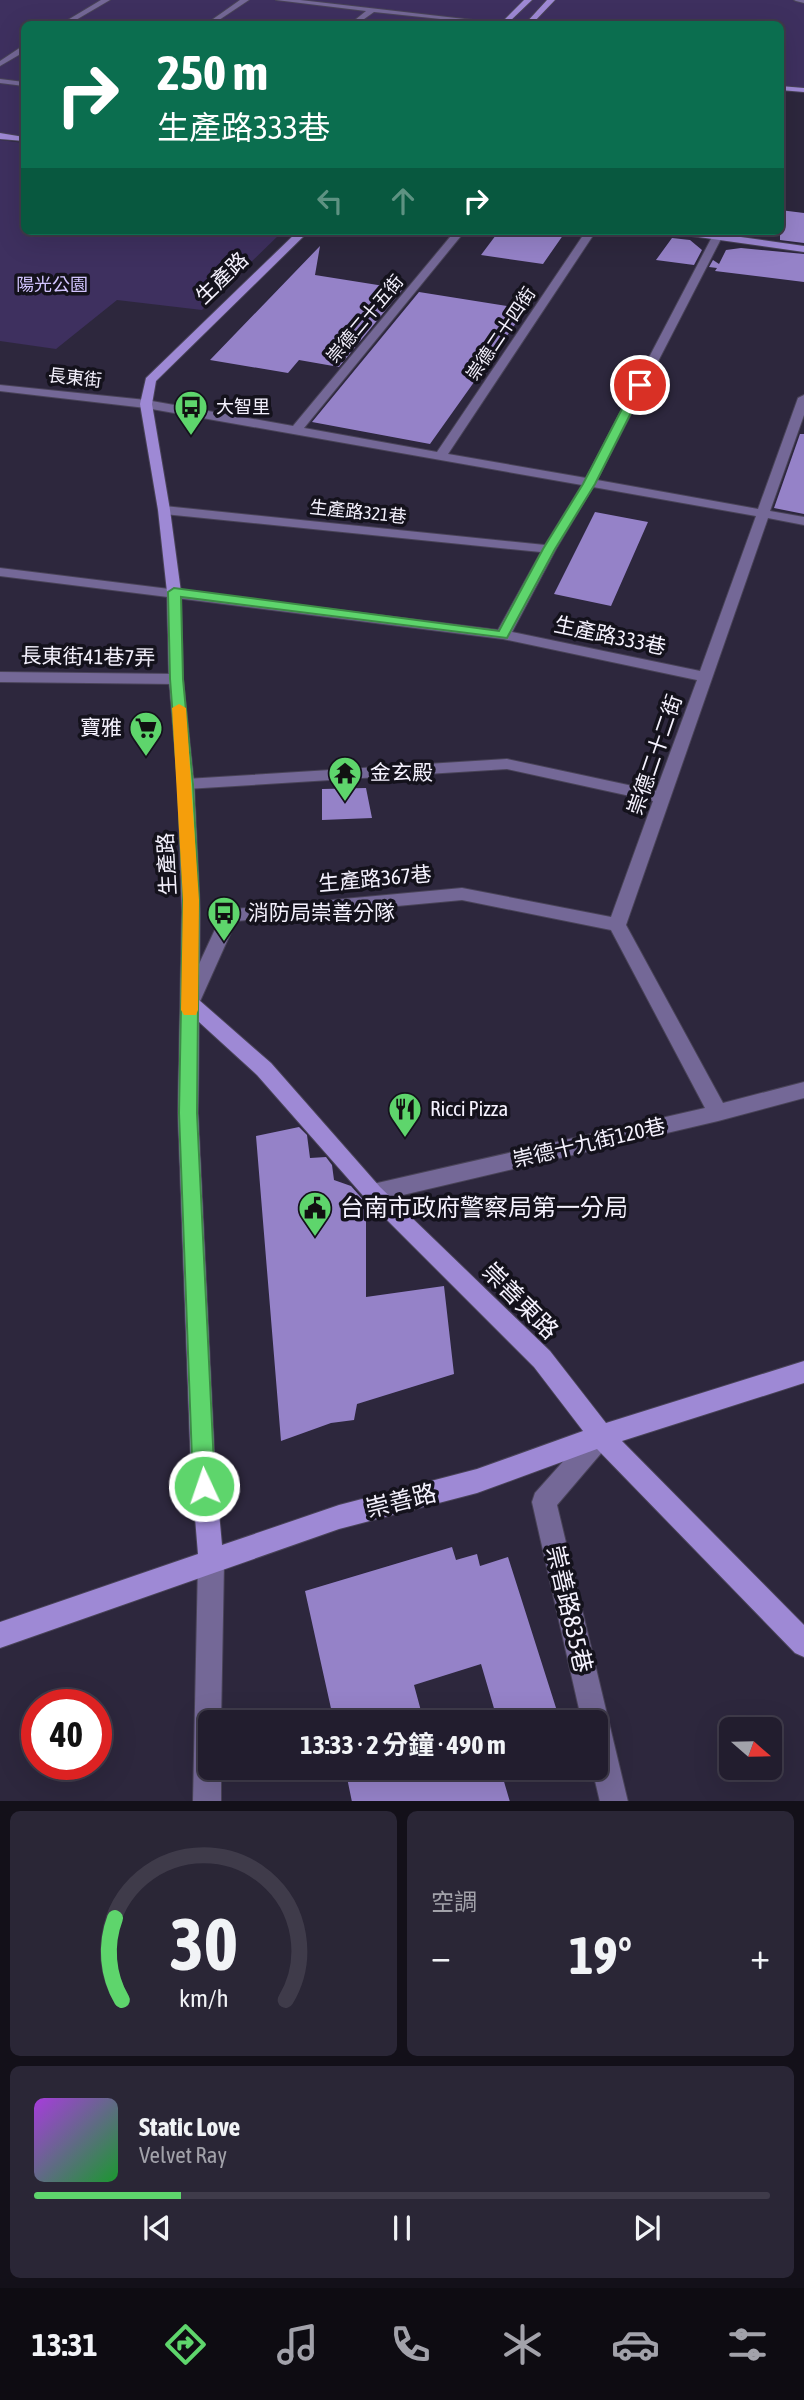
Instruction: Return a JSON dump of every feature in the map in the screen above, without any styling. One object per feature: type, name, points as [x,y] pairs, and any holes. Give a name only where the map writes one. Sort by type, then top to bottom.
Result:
[{"type":"street","points":[[70,21],[106,0]]},
{"type":"street","points":[[214,21],[245,0]]},
{"type":"street","points":[[280,0],[475,21]]},
{"type":"street","points":[[506,21],[528,0]]},
{"type":"street","points":[[531,21],[551,0]]},
{"type":"street","points":[[798,0],[804,1]]},
{"type":"street","points":[[357,21],[372,10]]},
{"type":"street","points":[[0,64],[21,51]]},
{"type":"street","points":[[0,81],[21,84]]},
{"type":"street","points":[[784,88],[804,90]]},
{"type":"street","points":[[0,136],[21,139]]},
{"type":"street","name":"生產路","points":[[211,1563],[202,1455],[188,1113],[191,912],[186,784],[176,679],[174,592],[164,510],[146,404],[150,380],[300,235]]},
{"type":"street","name":"崇德二十五街","points":[[296,430],[457,235]]},
{"type":"street","name":"崇德二十四街","points":[[440,456],[588,235]]},
{"type":"street","points":[[709,235],[804,249]]},
{"type":"street","points":[[503,635],[549,549],[589,484],[717,236]]},
{"type":"street","name":"長東街","points":[[0,388],[146,404],[804,521]]},
{"type":"street","name":"崇德二十二街","points":[[617,925],[804,398]]},
{"type":"street","name":"生產路321巷","points":[[164,510],[549,549]]},
{"type":"street","name":"生產路333巷","points":[[0,572],[503,635],[705,677]]},
{"type":"street","name":"長東街41巷7弄","points":[[0,677],[176,679]]},
{"type":"street","points":[[186,784],[508,764],[662,798]]},
{"type":"street","name":"生產路367巷","points":[[190,1003],[230,915],[462,894],[617,925]]},
{"type":"street","points":[[617,925],[719,1112]]},
{"type":"street","name":"崇善東路","points":[[190,1003],[264,1069],[373,1193],[542,1359],[601,1436],[804,1644]]},
{"type":"street","name":"崇德十九街120巷","points":[[373,1193],[804,1090]]},
{"type":"street","name":"崇善路","points":[[0,1635],[339,1517],[477,1481],[601,1436],[804,1372]]},
{"type":"street","name":"崇善路835巷","points":[[601,1436],[544,1502],[614,1801]]},
{"type":"street","points":[[207,1801],[211,1563]]},
{"type":"green space","points":[[0,0],[804,0],[804,89],[784,86],[784,21],[21,21],[21,136],[0,133]]},
{"type":"green space","name":"陽光公園","points":[[0,140],[21,143],[21,235],[279,235],[202,310],[117,300],[56,349],[0,341]]},
{"type":"building","points":[[784,210],[804,213],[804,243],[780,240],[780,235],[784,235]]},
{"type":"building","points":[[496,235],[563,235],[543,264],[481,255]]},
{"type":"building","points":[[672,238],[690,240],[702,250],[694,265],[656,260]]},
{"type":"building","points":[[320,246],[315,275],[403,289],[339,367],[299,360],[288,373],[210,360]]},
{"type":"building","points":[[741,248],[804,254],[804,282],[715,271],[717,268],[709,267],[713,260],[719,264],[726,250]]},
{"type":"building","points":[[419,292],[526,309],[430,444],[312,422]]},
{"type":"building","points":[[800,434],[804,434],[804,514],[774,508]]},
{"type":"building","points":[[595,512],[648,522],[611,606],[554,594]]},
{"type":"building","name":"金玄殿","points":[[366,788],[372,818],[322,820],[322,789]]},
{"type":"building","name":"台南市政府警察局第一分局","points":[[299,1127],[307,1135],[310,1158],[326,1157],[332,1165],[334,1180],[351,1186],[366,1203],[366,1297],[444,1286],[454,1374],[357,1404],[354,1420],[331,1423],[281,1441],[256,1136]]},
{"type":"building","points":[[452,1547],[456,1560],[477,1554],[480,1566],[508,1557],[557,1710],[494,1710],[481,1664],[414,1685],[421,1710],[331,1710],[305,1591]]},
{"type":"building","points":[[347,1780],[504,1780],[510,1801],[352,1801]]},
{"type":"slow traffic","points":[[179,708],[186,784],[191,900],[190,1010]]},
{"type":"place","name":"大智里","points":[[191,437]]},
{"type":"place","name":"寶雅","points":[[146,758]]},
{"type":"place","name":"金玄殿","points":[[345,803]]},
{"type":"place","name":"消防局崇善分隊","points":[[224,943]]},
{"type":"place","name":"Ricci Pizza","points":[[405,1139]]},
{"type":"place","name":"台南市政府警察局第一分局","points":[[315,1238]]},
{"type":"route","points":[[204,1486],[188,1113],[191,900],[186,784],[176,679],[174,592],[503,635],[549,549],[589,484],[640,385]]}]
